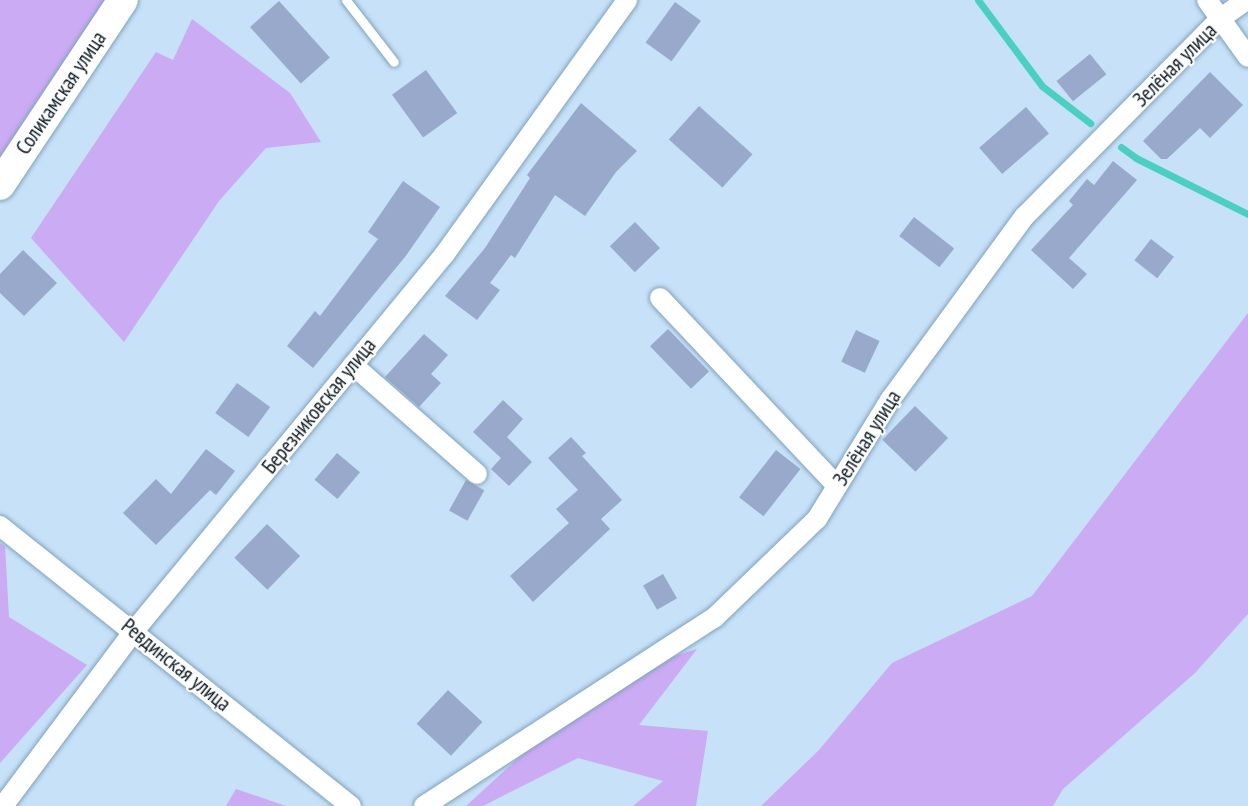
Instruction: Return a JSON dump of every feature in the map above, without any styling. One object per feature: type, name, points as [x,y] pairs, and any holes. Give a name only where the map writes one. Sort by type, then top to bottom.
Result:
[{"type":"main road","name":"Соликамская улица","points":[[0,185],[123,0]]},
{"type":"street","name":"Березниковская улица","points":[[3,806],[134,631],[444,255],[627,0]]},
{"type":"street","points":[[1207,0],[1248,57]]},
{"type":"street","name":"Зелёная улица","points":[[424,806],[714,618],[817,519],[890,400],[1024,217],[1221,18],[1247,0]]},
{"type":"street","points":[[660,298],[837,486]]},
{"type":"street","points":[[353,365],[477,474]]},
{"type":"street","name":"Ревдинская улица","points":[[0,526],[351,806]]},
{"type":"lane","points":[[346,0],[394,62]]},
{"type":"shaded area","points":[[0,0],[109,0],[0,161]]},
{"type":"shaded area","points":[[192,19],[290,93],[321,142],[266,148],[219,201],[124,342],[31,238],[156,52],[173,60]]},
{"type":"shaded area","points":[[1248,313],[1248,614],[1195,673],[1063,789],[1053,806],[761,806],[819,750],[892,663],[1032,596]]},
{"type":"shaded area","points":[[0,543],[5,546],[9,617],[87,665],[0,763]]},
{"type":"shaded area","points":[[697,649],[639,725],[708,731],[696,806],[633,806],[663,781],[578,758],[483,806],[466,806],[553,726],[645,665]]},
{"type":"shaded area","points":[[236,789],[286,806],[226,806]]},
{"type":"building","points":[[279,1],[330,57],[301,84],[250,27]]},
{"type":"building","points":[[675,2],[701,21],[671,61],[646,42]]},
{"type":"building","points":[[1090,54],[1106,74],[1073,101],[1057,81]]},
{"type":"building","points":[[426,70],[457,113],[423,138],[392,95]]},
{"type":"building","points":[[1210,72],[1243,105],[1210,138],[1200,128],[1167,159],[1161,159],[1143,141]]},
{"type":"building","points":[[581,103],[637,151],[616,172],[585,216],[555,195],[515,258],[511,255],[490,283],[500,290],[477,320],[445,296],[485,248],[530,178],[527,175]]},
{"type":"building","points":[[699,106],[753,154],[722,188],[669,139]]},
{"type":"building","points":[[1026,107],[1049,133],[1002,174],[979,148]]},
{"type":"building","points":[[1113,161],[1137,180],[1069,258],[1087,274],[1073,289],[1031,250],[1073,205],[1069,201],[1087,179],[1094,185]]},
{"type":"building","points":[[403,181],[440,207],[405,257],[313,368],[287,346],[315,311],[320,316],[378,239],[368,232]]},
{"type":"building","points":[[914,217],[954,248],[939,267],[899,236]]},
{"type":"building","points":[[635,222],[660,248],[635,272],[610,246]]},
{"type":"building","points":[[1151,239],[1174,257],[1157,278],[1134,260]]},
{"type":"building","points":[[23,250],[57,283],[24,316],[0,293],[0,274]]},
{"type":"building","points":[[668,329],[709,371],[691,389],[650,346]]},
{"type":"building","points":[[856,330],[880,341],[865,373],[841,362]]},
{"type":"building","points":[[424,334],[448,355],[431,374],[441,383],[419,407],[385,377]]},
{"type":"building","points":[[237,383],[270,407],[248,437],[215,413]]},
{"type":"building","points":[[503,400],[523,419],[507,437],[532,462],[509,486],[491,469],[501,458],[473,432]]},
{"type":"building","points":[[915,406],[948,438],[915,472],[882,440]]},
{"type":"building","points":[[571,437],[586,453],[582,456],[622,500],[601,519],[610,529],[533,602],[510,576],[569,523],[556,509],[578,490],[548,458]]},
{"type":"building","points":[[206,449],[235,471],[216,495],[210,490],[156,545],[123,513],[156,479],[171,494]]},
{"type":"building","points":[[776,450],[800,469],[763,516],[739,497]]},
{"type":"building","points":[[337,453],[360,472],[337,499],[315,480]]},
{"type":"building","points":[[466,480],[484,490],[467,521],[449,511]]},
{"type":"building","points":[[267,524],[300,556],[267,590],[234,558]]},
{"type":"building","points":[[663,574],[677,598],[657,610],[643,586]]},
{"type":"building","points":[[448,690],[482,722],[451,756],[417,724]]},
{"type":"waterway","points":[[978,0],[1042,86],[1090,123]]},
{"type":"waterway","points":[[1121,147],[1136,158],[1248,214]]}]
